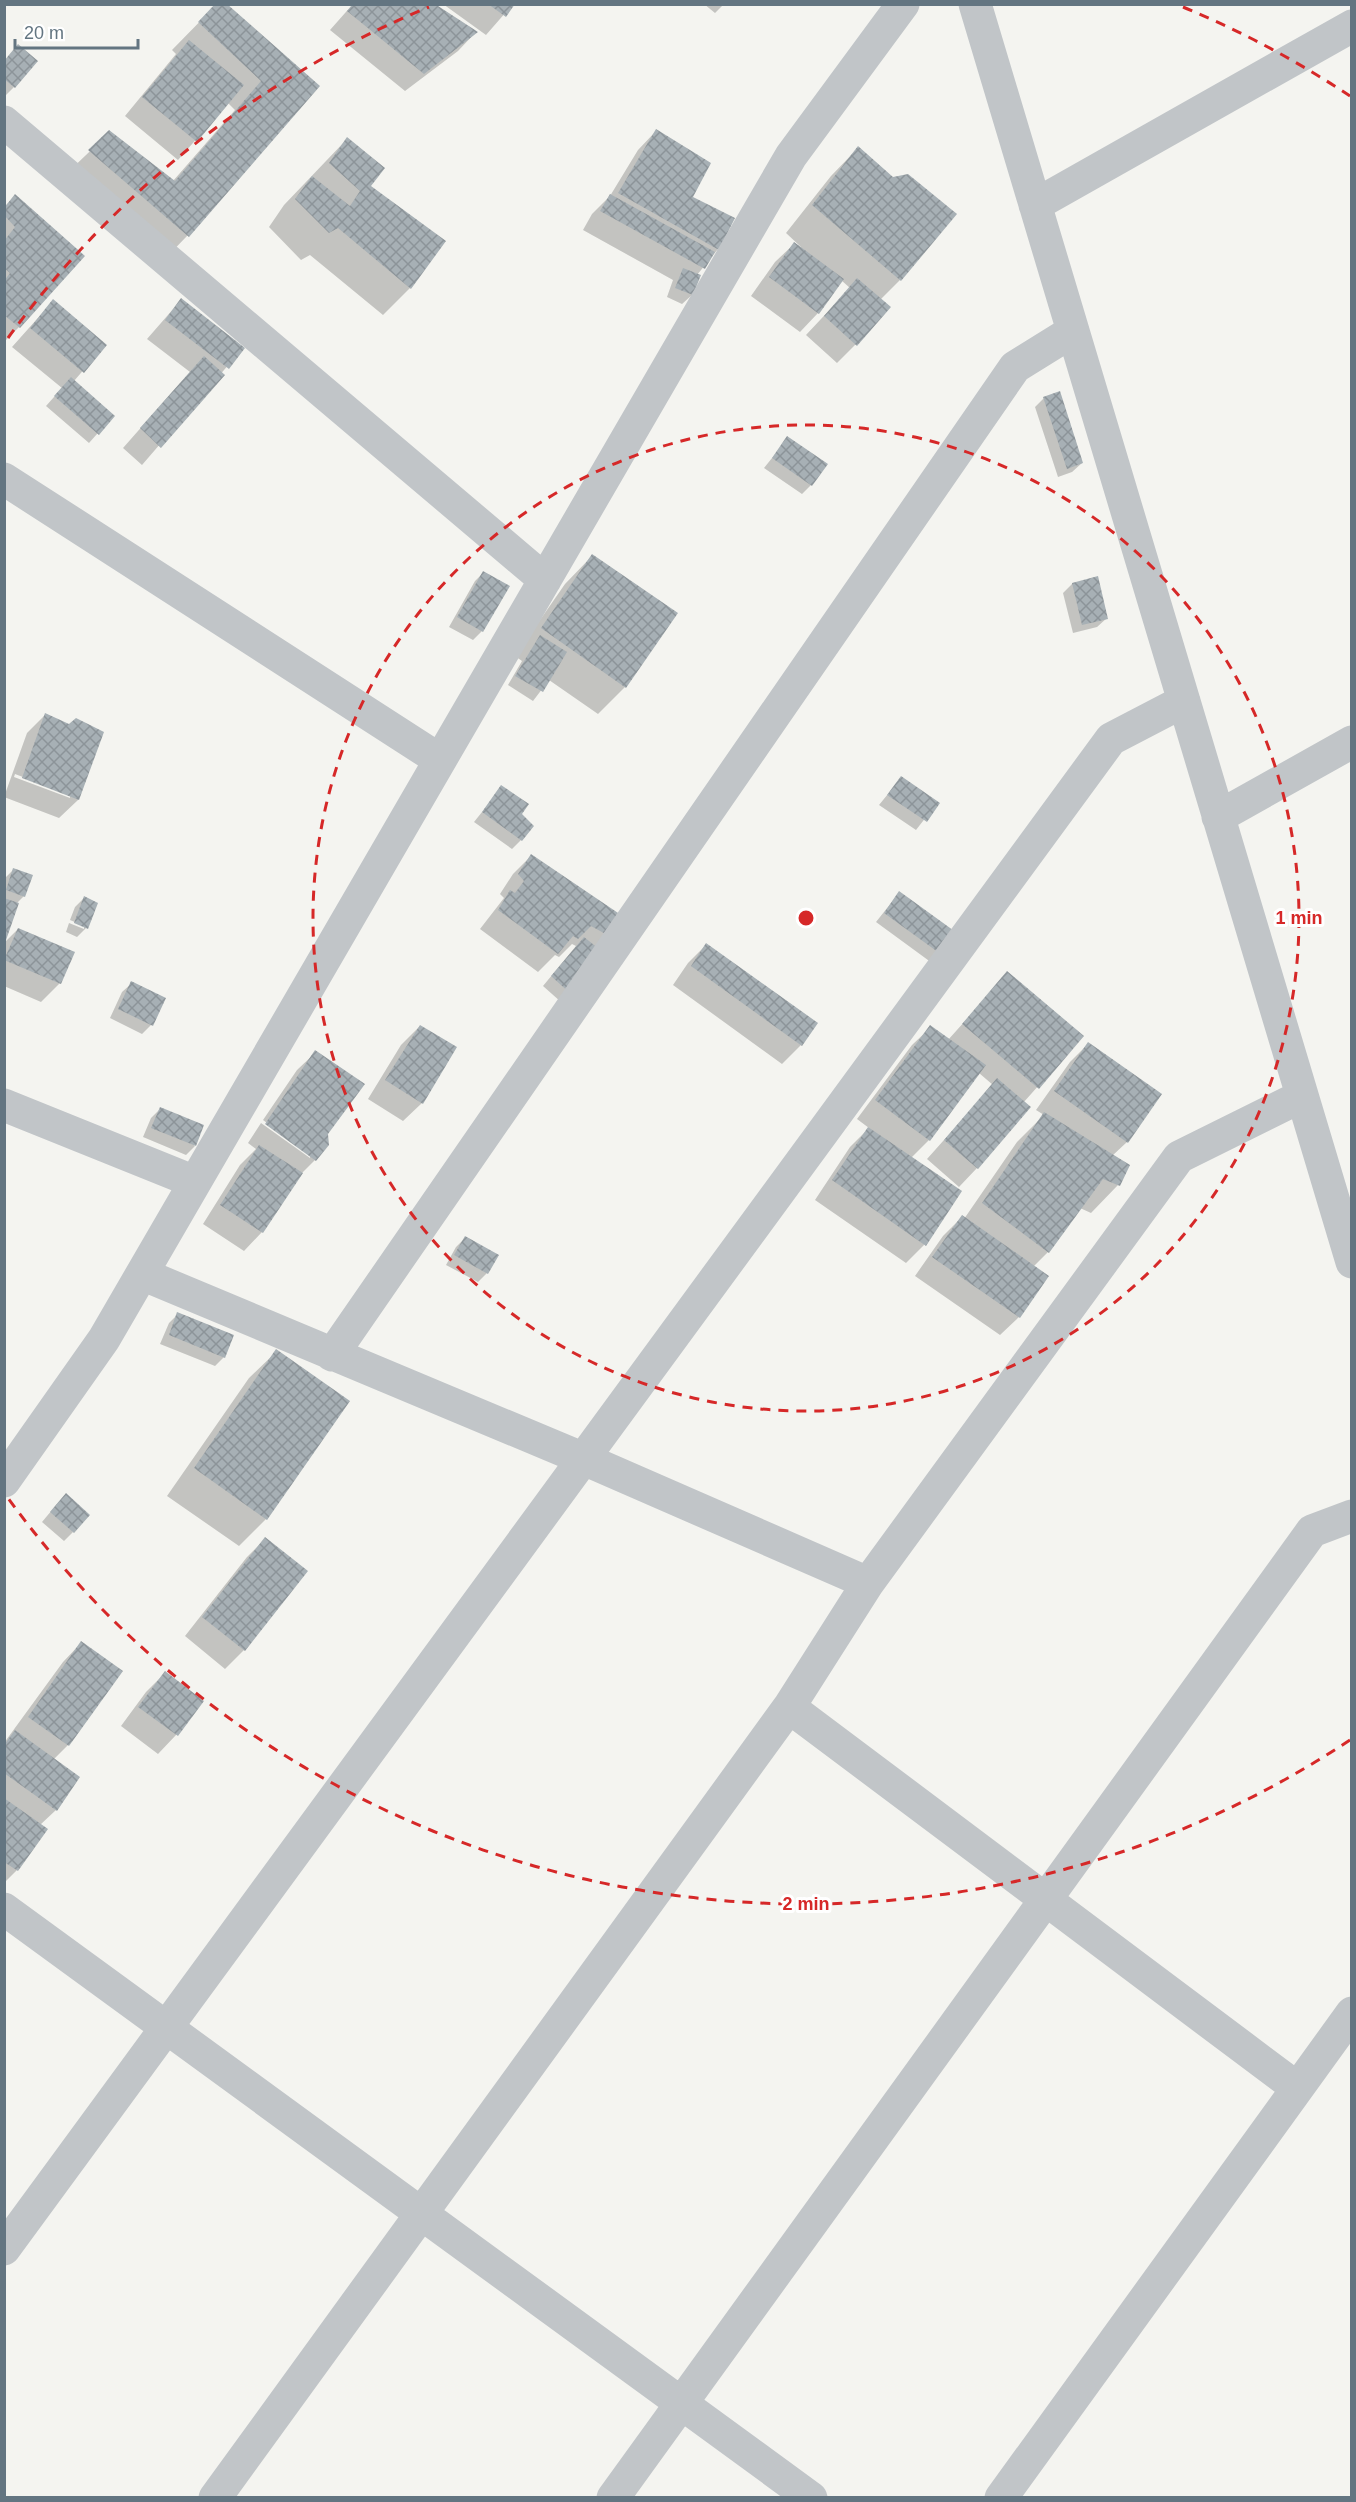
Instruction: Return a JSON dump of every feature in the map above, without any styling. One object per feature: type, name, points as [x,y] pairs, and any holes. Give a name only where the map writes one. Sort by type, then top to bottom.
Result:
[{"type":"street","points":[[4,1481],[104,1339],[791,156],[903,4]]},
{"type":"street","points":[[975,4],[1302,1096],[1344,1210],[1352,1262]]},
{"type":"street","points":[[1035,205],[1349,24]]},
{"type":"street","points":[[4,122],[545,580]]},
{"type":"street","points":[[332,1355],[1015,367],[1073,331]]},
{"type":"street","points":[[4,479],[440,760]]},
{"type":"street","points":[[4,2249],[1111,739],[1184,701]]},
{"type":"street","points":[[1218,817],[1352,742]]},
{"type":"street","points":[[215,2498],[789,1707],[868,1583],[1179,1157],[1302,1096]]},
{"type":"street","points":[[4,1105],[195,1182]]},
{"type":"street","points":[[142,1274],[584,1459],[868,1583]]},
{"type":"street","points":[[613,2498],[1312,1531],[1352,1516]]},
{"type":"street","points":[[789,1707],[1297,2088]]},
{"type":"street","points":[[4,1909],[811,2498]]},
{"type":"street","points":[[1001,2498],[1352,2013]]},
{"type":"building","points":[[215,4],[227,4],[320,86],[189,237],[88,150],[109,130],[175,181],[261,81],[198,22]]},
{"type":"building","points":[[353,4],[435,4],[478,32],[424,74],[347,11]]},
{"type":"building","points":[[488,4],[515,4],[506,17]]},
{"type":"building","points":[[189,40],[244,85],[197,142],[142,97]]},
{"type":"building","points":[[18,44],[38,61],[15,88],[4,79],[4,61]]},
{"type":"building","points":[[656,129],[711,163],[693,197],[735,218],[719,250],[618,193]]},
{"type":"building","points":[[347,137],[385,168],[371,186],[446,241],[411,289],[338,228],[329,233],[295,199],[312,176],[350,206],[360,191],[329,163]]},
{"type":"building","points":[[858,146],[893,177],[908,174],[957,214],[901,281],[812,205]]},
{"type":"building","points":[[15,194],[85,256],[20,328],[4,315],[4,281],[10,273],[4,268],[4,241],[15,227],[4,215],[4,208]]},
{"type":"building","points":[[610,194],[715,252],[705,269],[600,211]]},
{"type":"building","points":[[794,242],[844,279],[819,314],[769,277]]},
{"type":"building","points":[[683,268],[701,275],[693,295],[675,288]]},
{"type":"building","points":[[857,278],[891,307],[857,346],[824,316]]},
{"type":"building","points":[[181,298],[245,348],[229,369],[165,320]]},
{"type":"building","points":[[53,299],[107,345],[84,373],[30,328]]},
{"type":"building","points":[[204,356],[225,375],[161,448],[140,428]]},
{"type":"building","points":[[71,377],[115,416],[99,435],[54,396]]},
{"type":"building","points":[[1060,391],[1083,463],[1067,469],[1043,397]]},
{"type":"building","points":[[787,436],[828,464],[812,486],[772,458]]},
{"type":"building","points":[[592,554],[678,613],[626,688],[541,628]]},
{"type":"building","points":[[483,571],[510,586],[483,632],[457,617]]},
{"type":"building","points":[[1098,576],[1108,619],[1082,625],[1072,583]]},
{"type":"building","points":[[540,635],[567,652],[543,692],[515,676]]},
{"type":"building","points":[[45,713],[69,724],[76,718],[104,732],[79,800],[22,778]]},
{"type":"building","points":[[901,776],[940,803],[927,822],[887,795]]},
{"type":"building","points":[[501,785],[529,804],[522,814],[534,826],[522,841],[482,812]]},
{"type":"building","points":[[531,854],[624,917],[611,937],[591,926],[578,939],[573,936],[558,954],[498,910],[510,890],[515,893],[524,881],[518,874]]},
{"type":"building","points":[[13,868],[33,875],[25,897],[6,890]]},
{"type":"building","points":[[899,891],[957,933],[942,955],[884,913]]},
{"type":"building","points":[[84,896],[98,903],[88,929],[74,923]]},
{"type":"building","points":[[4,898],[19,903],[5,943],[4,943]]},
{"type":"building","points":[[18,928],[75,952],[61,984],[4,960]]},
{"type":"building","points":[[584,937],[604,953],[571,994],[551,976]]},
{"type":"building","points":[[706,943],[818,1023],[802,1046],[691,966]]},
{"type":"building","points":[[1007,971],[1084,1036],[1039,1089],[962,1024]]},
{"type":"building","points":[[131,981],[166,998],[153,1026],[118,1009]]},
{"type":"building","points":[[420,1025],[457,1047],[423,1104],[385,1080]]},
{"type":"building","points":[[930,1025],[986,1065],[930,1141],[875,1100]]},
{"type":"building","points":[[1088,1042],[1162,1094],[1128,1143],[1054,1091]]},
{"type":"building","points":[[315,1050],[365,1084],[328,1134],[329,1145],[316,1161],[265,1124]]},
{"type":"building","points":[[997,1078],[1031,1107],[978,1169],[944,1140]]},
{"type":"building","points":[[160,1107],[204,1125],[196,1146],[151,1128]]},
{"type":"building","points":[[1044,1112],[1130,1165],[1120,1186],[1103,1179],[1049,1253],[982,1203]]},
{"type":"building","points":[[868,1127],[962,1191],[926,1246],[832,1180]]},
{"type":"building","points":[[259,1145],[303,1173],[263,1233],[220,1205]]},
{"type":"building","points":[[962,1215],[1049,1276],[1020,1318],[932,1257]]},
{"type":"building","points":[[465,1236],[499,1255],[488,1274],[454,1255]]},
{"type":"building","points":[[177,1312],[234,1335],[225,1358],[169,1335]]},
{"type":"building","points":[[276,1349],[350,1401],[267,1520],[194,1468]]},
{"type":"building","points":[[66,1493],[90,1515],[74,1533],[50,1512]]},
{"type":"building","points":[[265,1537],[308,1571],[245,1651],[202,1617]]},
{"type":"building","points":[[81,1641],[123,1671],[69,1746],[28,1717]]},
{"type":"building","points":[[165,1671],[204,1701],[178,1736],[138,1707]]},
{"type":"building","points":[[15,1730],[80,1777],[57,1811],[4,1773],[4,1745]]},
{"type":"building","points":[[4,1798],[48,1829],[18,1871],[4,1862]]}]
